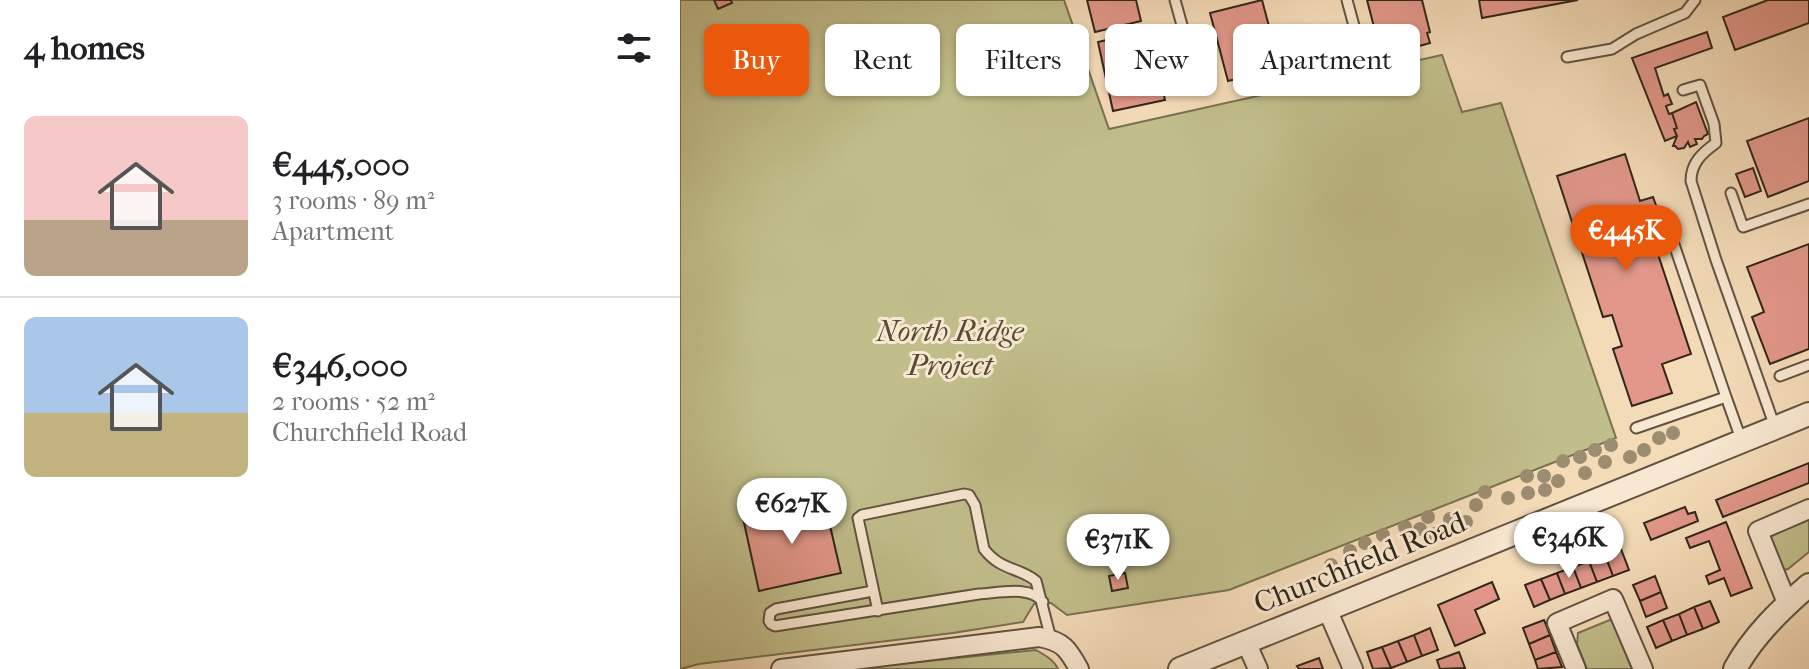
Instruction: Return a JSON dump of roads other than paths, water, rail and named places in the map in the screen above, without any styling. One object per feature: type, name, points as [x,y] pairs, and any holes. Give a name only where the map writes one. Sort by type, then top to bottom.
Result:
[{"type":"street","name":"Churchfield Road","points":[[1180,669],[1809,414]]},
{"type":"street","points":[[1787,603],[1758,531],[1809,509]]},
{"type":"street","points":[[1735,669],[1745,650],[1787,603],[1809,585]]},
{"type":"street","points":[[1576,669],[1557,623],[1613,599],[1643,669]]},
{"type":"street","points":[[1327,609],[1353,669]]},
{"type":"street","points":[[781,669],[1027,638],[1051,639],[1060,643],[1070,652],[1079,669]]},
{"type":"street","points":[[1246,642],[1258,669]]},
{"type":"lane","points":[[1175,0],[1182,24]]},
{"type":"lane","points":[[1347,0],[1354,24]]},
{"type":"lane","points":[[1567,57],[1612,49],[1636,34],[1685,13],[1695,0]]},
{"type":"lane","points":[[1683,90],[1700,85],[1714,124],[1716,143],[1699,156],[1691,173],[1691,181],[1775,427]]},
{"type":"lane","points":[[1731,193],[1743,227],[1809,204]]},
{"type":"lane","points":[[1665,218],[1742,440]]},
{"type":"lane","points":[[1780,376],[1809,365]]},
{"type":"lane","points":[[1636,428],[1726,397]]},
{"type":"lane","points":[[878,611],[858,518],[964,494],[969,495],[975,505],[984,549],[1003,565],[1032,577],[1039,586],[1051,639]]},
{"type":"lane","points":[[873,591],[776,609],[770,613],[769,621],[775,626],[979,594],[1033,593],[1043,602]]},
{"type":"park label","name":"North Ridge Project","points":[[950,348]]}]
